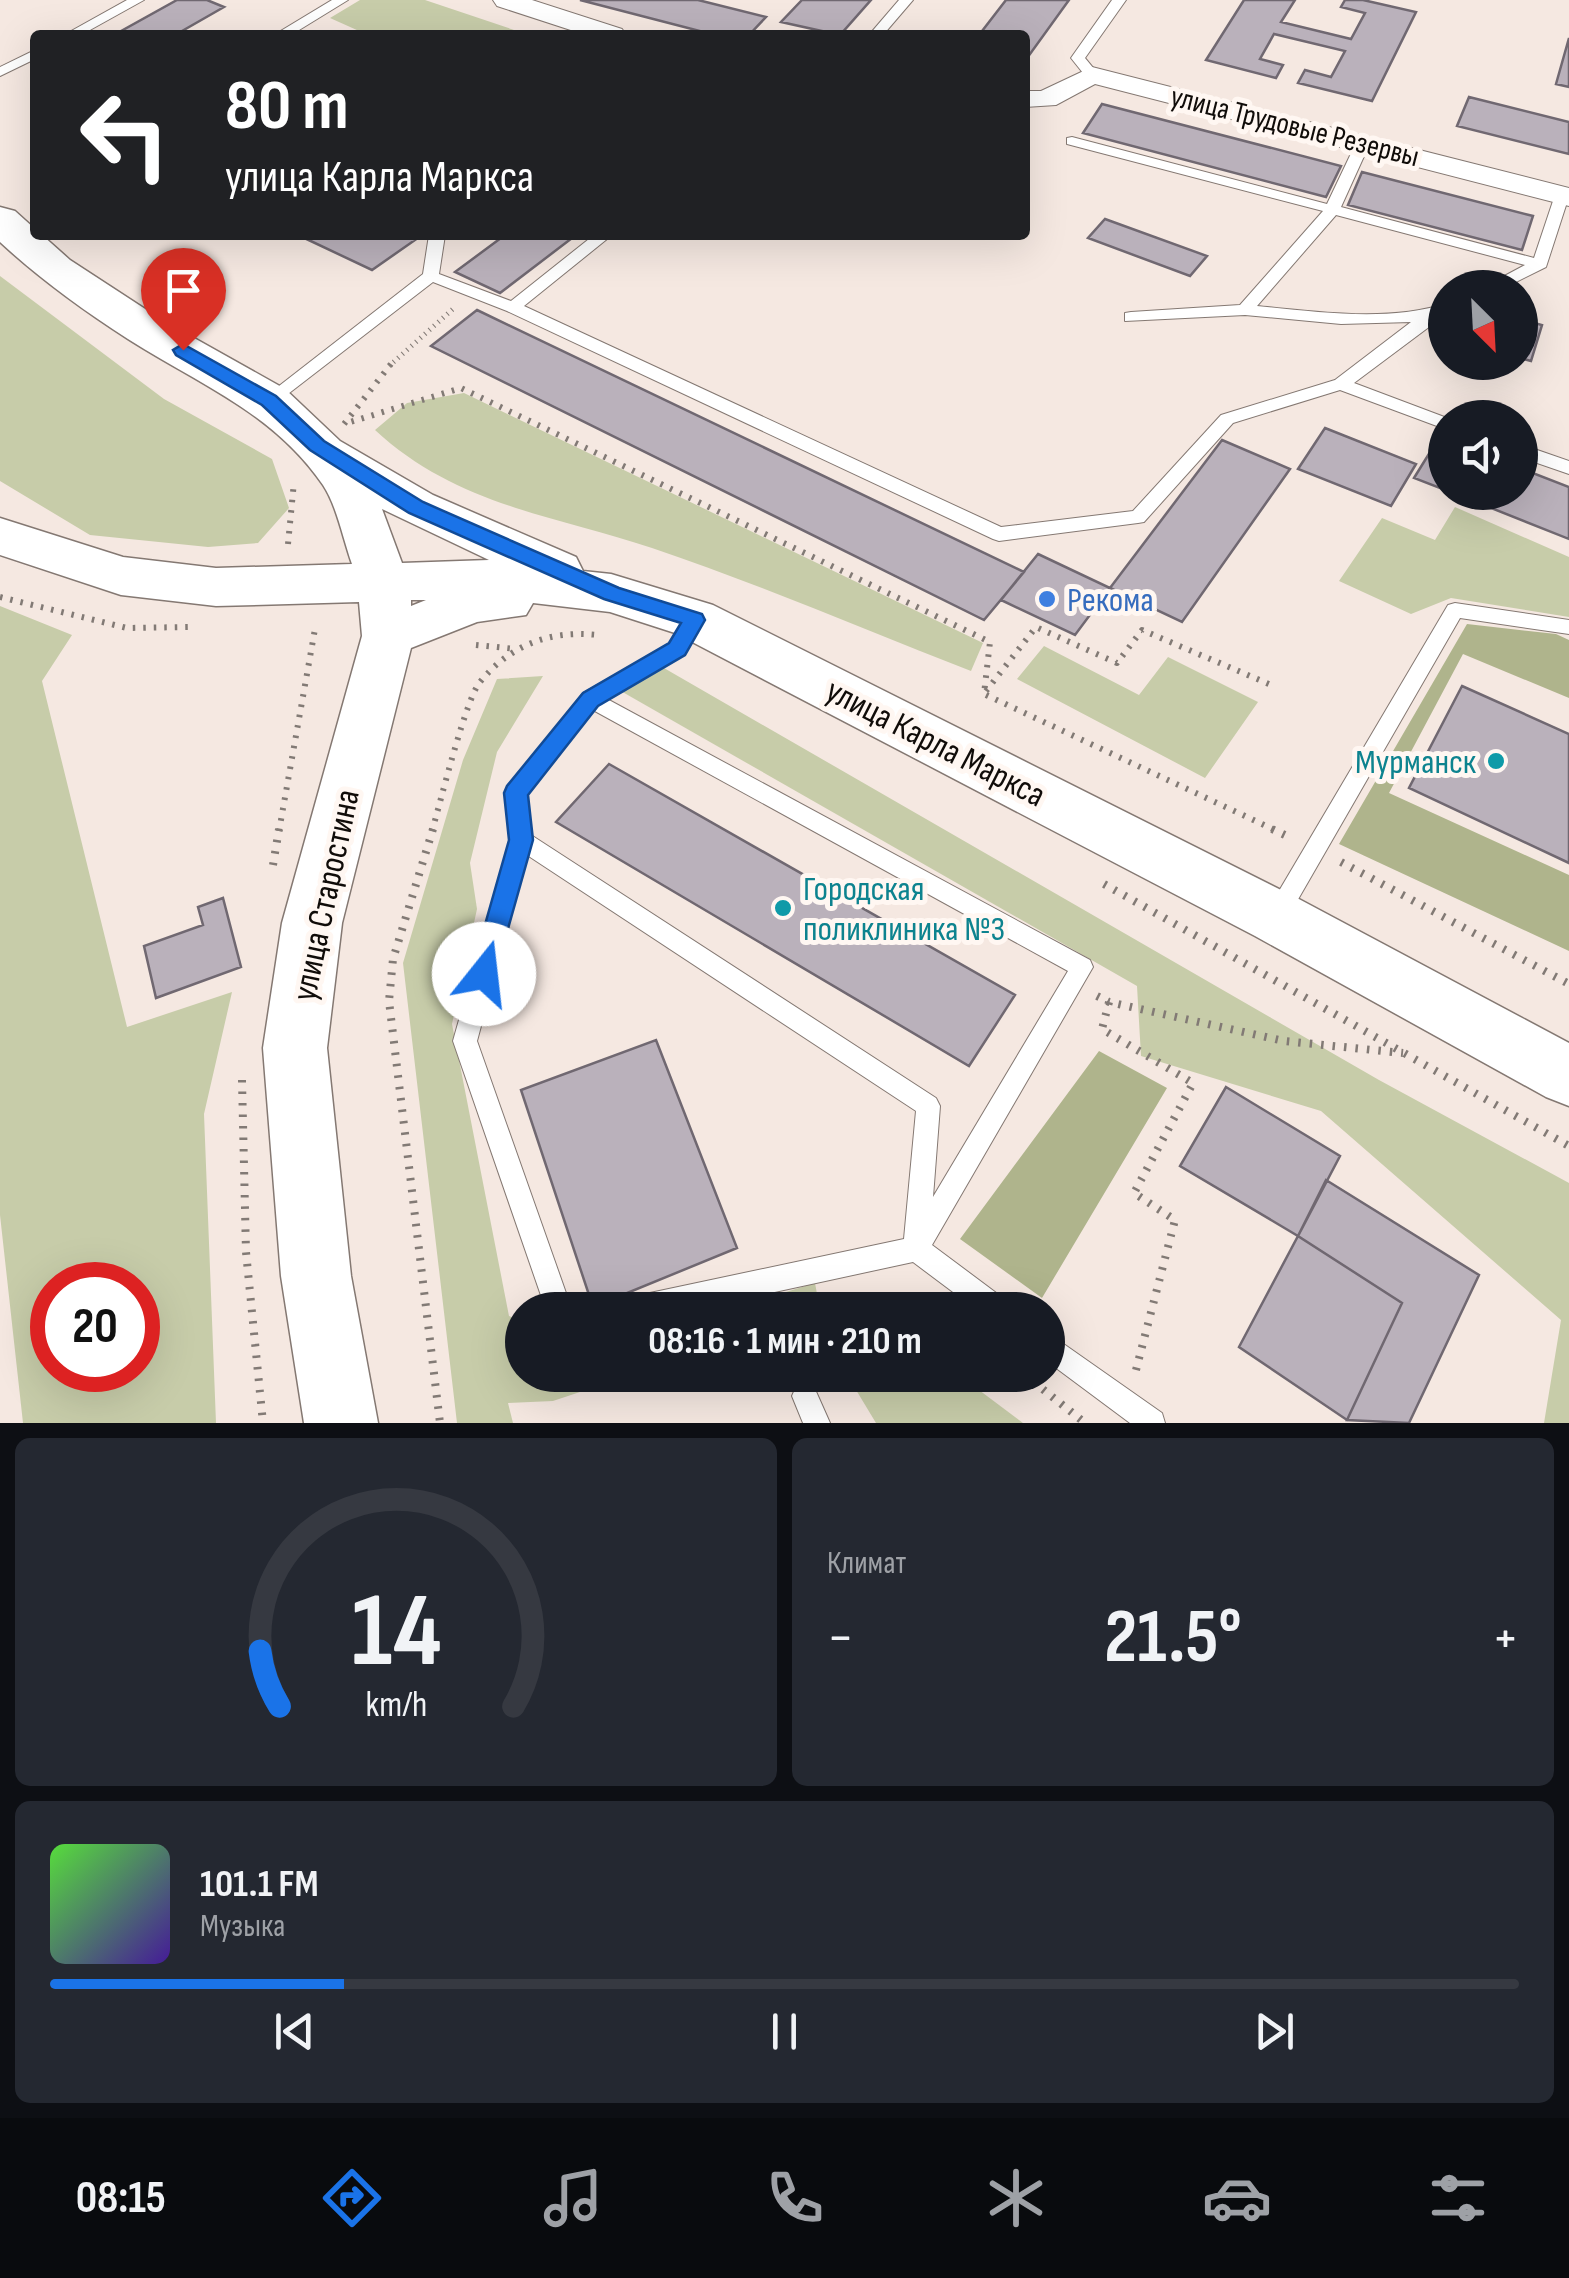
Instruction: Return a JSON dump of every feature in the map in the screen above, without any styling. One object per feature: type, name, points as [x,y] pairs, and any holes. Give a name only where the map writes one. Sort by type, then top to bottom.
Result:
[{"type":"main road","points":[[0,220],[55,269],[146,330],[269,400],[319,468],[385,608]]},
{"type":"main road","points":[[235,587],[324,552],[340,527],[319,468]]},
{"type":"main road","points":[[319,468],[611,594]]},
{"type":"main road","points":[[0,536],[120,576],[385,608],[611,594]]},
{"type":"main road","name":"улица Карла Маркса","points":[[611,594],[686,634],[1276,917],[1569,1076]]},
{"type":"main road","name":"улица Старостина","points":[[341,1423],[316,1276],[295,1048],[312,923],[385,608]]},
{"type":"street","points":[[506,0],[599,30]]},
{"type":"street","points":[[1030,99],[1046,98],[1092,74]]},
{"type":"street","name":"улица Трудовые Резервы","points":[[1092,74],[1566,196]]},
{"type":"lane","points":[[80,30],[137,0]]},
{"type":"lane","points":[[290,30],[341,0]]},
{"type":"lane","points":[[880,30],[906,0]]},
{"type":"lane","points":[[1092,74],[1078,58],[1119,0]]},
{"type":"lane","points":[[0,72],[30,57]]},
{"type":"lane","points":[[1072,140],[1540,264]]},
{"type":"lane","points":[[1244,310],[1332,210],[1363,143]]},
{"type":"lane","points":[[1528,270],[1540,264],[1566,196]]},
{"type":"lane","points":[[269,400],[431,276],[436,240]]},
{"type":"lane","points":[[513,307],[598,240]]},
{"type":"lane","points":[[431,276],[513,307],[1000,534],[1138,518],[1227,419],[1341,384],[1428,319]]},
{"type":"lane","points":[[1131,317],[1244,310],[1341,319],[1428,313]]},
{"type":"lane","points":[[1341,384],[1428,416]]},
{"type":"lane","points":[[1538,457],[1569,468]]},
{"type":"lane","points":[[1276,917],[1455,610],[1569,627]]},
{"type":"lane","points":[[553,1292],[465,1041],[521,840],[516,793],[590,699],[686,634]]},
{"type":"lane","points":[[590,699],[1082,967],[916,1249],[715,1292]]},
{"type":"lane","points":[[521,840],[928,1106],[916,1249]]},
{"type":"lane","points":[[916,1249],[974,1292]]},
{"type":"lane","points":[[1065,1359],[1152,1423]]},
{"type":"lane","points":[[805,1396],[818,1423]]},
{"type":"path","points":[[475,291],[397,356],[344,424],[460,388],[990,642],[984,694]]},
{"type":"path","points":[[288,544],[296,486],[319,468]]},
{"type":"path","points":[[984,694],[1036,626],[1117,662],[1142,630],[1269,684]]},
{"type":"path","points":[[440,1423],[389,1001],[393,959],[476,684],[516,648],[570,632],[686,634]]},
{"type":"path","points":[[984,694],[1318,850],[1569,984]]},
{"type":"path","points":[[1096,880],[1410,1053],[1569,1146]]},
{"type":"path","points":[[1127,1405],[1175,1220],[1134,1193],[1193,1083],[1102,1029],[1108,1002],[1284,1042],[1410,1053]]},
{"type":"path","points":[[1046,1392],[1085,1423]]},
{"type":"green space","points":[[360,0],[425,0],[514,30],[357,30],[330,18]]},
{"type":"green space","points":[[0,276],[164,399],[272,459],[289,508],[258,543],[208,547],[90,535],[0,481]]},
{"type":"green space","points":[[464,393],[983,643],[971,671],[692,562],[472,492],[406,455],[375,430],[407,403]]},
{"type":"green space","points":[[1453,510],[1462,510],[1569,557],[1569,617],[1451,598],[1411,614],[1339,581],[1382,518],[1435,540]]},
{"type":"green space","points":[[0,606],[72,635],[42,681],[127,1027],[232,992],[204,1114],[216,1423],[23,1423],[0,1215]]},
{"type":"green space","points":[[1467,624],[1556,634],[1569,640],[1569,698],[1463,654],[1389,793],[1569,875],[1569,951],[1339,844]]},
{"type":"green space","points":[[1044,646],[1139,695],[1168,657],[1258,702],[1205,778],[1017,679]]},
{"type":"green space","points":[[657,664],[1379,1080],[1569,1183],[1569,1423],[1544,1423],[1561,1320],[1321,1111],[1141,1056],[1137,986],[619,690]]},
{"type":"green space","points":[[543,676],[497,752],[470,863],[477,909],[452,1024],[505,1296],[505,1392],[580,1392],[553,1401],[508,1403],[513,1423],[457,1423],[403,963],[463,760],[497,679]]},
{"type":"green space","points":[[1099,1051],[1167,1088],[1046,1292],[1034,1292],[960,1239]]},
{"type":"green space","points":[[815,1283],[817,1292],[786,1292]]},
{"type":"green space","points":[[857,1392],[982,1392],[1023,1423],[876,1423]]},
{"type":"building","points":[[177,0],[207,0],[224,7],[184,30],[123,30]]},
{"type":"building","points":[[580,0],[698,0],[766,17],[754,30],[696,30]]},
{"type":"building","points":[[802,0],[871,0],[844,30],[817,30],[781,22]]},
{"type":"building","points":[[1006,0],[1069,0],[1030,54],[1030,30],[983,30]]},
{"type":"building","points":[[1244,0],[1295,0],[1281,22],[1351,39],[1365,13],[1341,7],[1345,0],[1416,12],[1372,101],[1298,83],[1305,70],[1331,77],[1345,51],[1274,34],[1260,59],[1283,65],[1276,78],[1206,60]]},
{"type":"building","points":[[1569,38],[1569,87],[1556,84]]},
{"type":"building","points":[[1469,97],[1569,122],[1569,154],[1457,126]]},
{"type":"building","points":[[1102,104],[1341,166],[1326,197],[1083,133]]},
{"type":"building","points":[[1362,172],[1533,216],[1522,250],[1348,205]]},
{"type":"building","points":[[1105,219],[1207,256],[1190,276],[1088,238]]},
{"type":"building","points":[[309,240],[415,240],[372,270]]},
{"type":"building","points":[[498,240],[569,240],[500,293],[455,272]]},
{"type":"building","points":[[477,310],[1024,572],[984,620],[431,346]]},
{"type":"building","points":[[1325,428],[1416,464],[1391,506],[1298,469]]},
{"type":"building","points":[[1222,440],[1290,469],[1182,622],[1110,588]]},
{"type":"building","points":[[1428,455],[1428,483],[1414,478]]},
{"type":"building","points":[[1538,475],[1569,487],[1569,539],[1496,510],[1538,510]]},
{"type":"building","points":[[1038,554],[1110,588],[1075,635],[1001,600]]},
{"type":"building","name":"Мурманск","points":[[1462,686],[1569,734],[1569,863],[1409,788]]},
{"type":"building","name":"Городская поликлиника №3","points":[[609,764],[1015,995],[969,1066],[556,822]]},
{"type":"building","points":[[223,898],[241,967],[156,998],[144,946],[203,925],[198,907]]},
{"type":"building","points":[[656,1040],[737,1248],[630,1292],[588,1292],[521,1090]]},
{"type":"building","points":[[1226,1087],[1340,1156],[1298,1236],[1180,1166]]},
{"type":"building","points":[[1326,1180],[1479,1275],[1409,1423],[1347,1420],[1402,1303],[1298,1236]]},
{"type":"building","points":[[1298,1236],[1402,1303],[1347,1420],[1239,1347]]},
{"type":"place","name":"Рекома","points":[[1047,599]]},
{"type":"place","name":"Мурманск","points":[[1496,761]]},
{"type":"place","name":"Городская поликлиника №3","points":[[783,908]]},
{"type":"route","points":[[183,350],[269,400],[317,446],[416,508],[611,594],[694,620],[677,649],[590,699],[516,793],[521,840],[484,974]]}]
